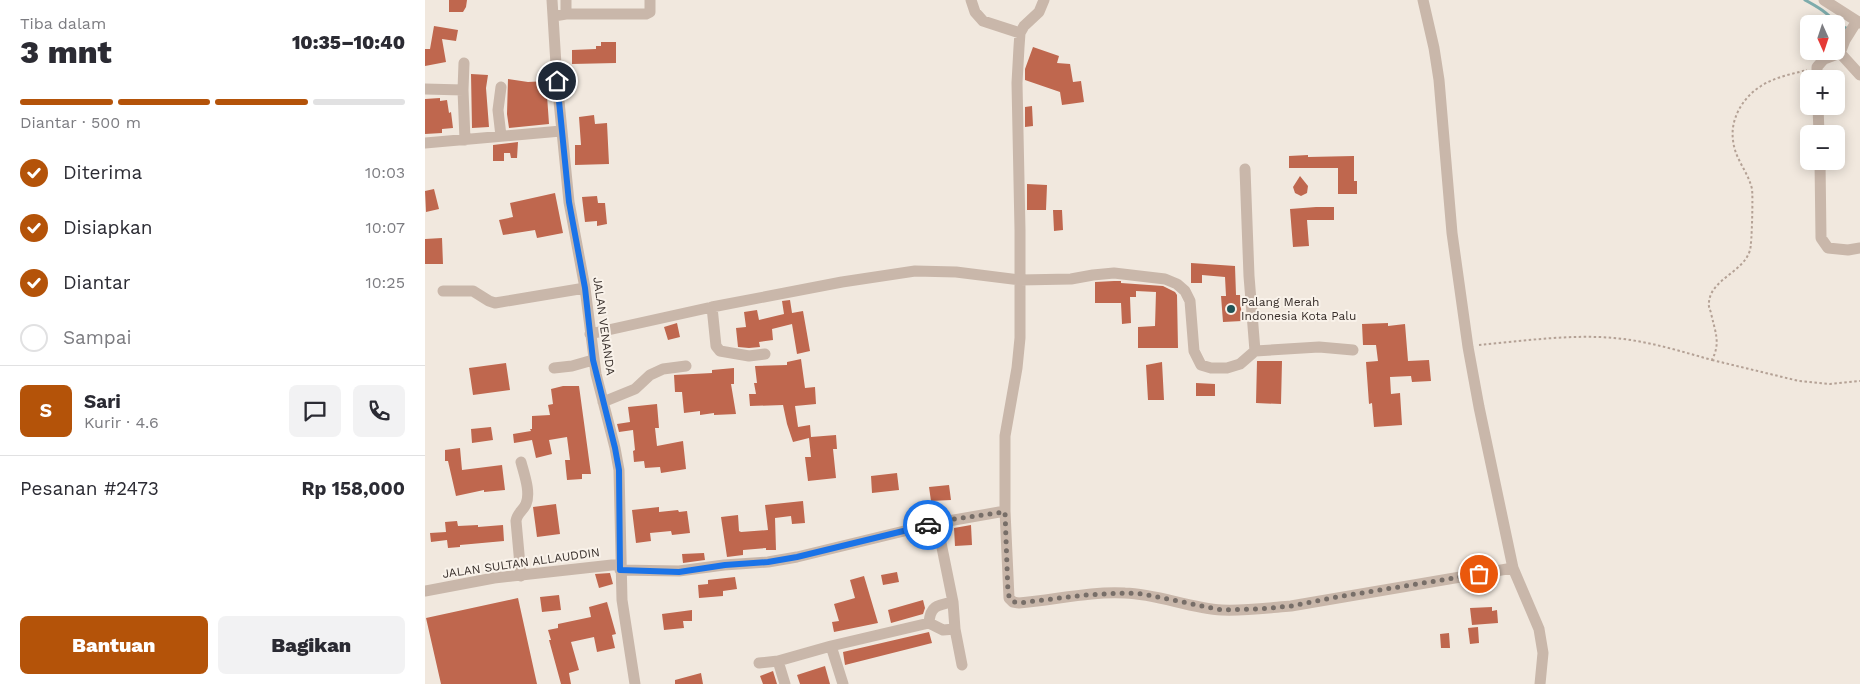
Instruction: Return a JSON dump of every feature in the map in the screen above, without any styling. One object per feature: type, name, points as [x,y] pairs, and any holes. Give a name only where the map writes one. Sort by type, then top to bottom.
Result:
[{"type":"street","name":"JALAN VENANDA","points":[[552,0],[561,131],[569,202],[585,288],[593,360],[619,470],[622,600],[635,684]]},
{"type":"street","points":[[566,0],[566,14]]},
{"type":"street","points":[[554,16],[566,14],[646,14],[651,10],[650,0]]},
{"type":"street","points":[[971,0],[975,12],[983,21],[1020,33]]},
{"type":"street","points":[[1044,0],[1039,12],[1024,26],[1020,33],[1017,83],[1020,280],[1019,346],[1005,436],[1005,512],[1009,598],[1013,602],[1019,603],[1085,595],[1125,593],[1143,594],[1222,610],[1260,609],[1291,606],[1513,568]]},
{"type":"street","points":[[1423,0],[1439,80],[1452,233],[1468,347],[1513,568],[1539,629],[1543,653],[1540,684]]},
{"type":"street","points":[[1823,0],[1857,24],[1845,40]]},
{"type":"street","points":[[1845,59],[1860,76]]},
{"type":"street","points":[[464,63],[465,140]]},
{"type":"street","points":[[501,87],[498,110],[501,136]]},
{"type":"street","points":[[425,89],[463,90]]},
{"type":"street","points":[[425,143],[561,131]]},
{"type":"street","points":[[1245,170],[1249,276],[1255,350]]},
{"type":"street","points":[[1821,170],[1821,238],[1828,248],[1848,250],[1860,248]]},
{"type":"street","points":[[590,334],[712,307],[842,282],[915,271],[955,272],[1020,280],[1071,279],[1114,273],[1165,280],[1177,284],[1185,291],[1190,301],[1194,351],[1201,365],[1211,368],[1227,368],[1240,364],[1255,350],[1319,347],[1353,350]]},
{"type":"street","points":[[443,291],[473,292],[495,303],[585,288]]},
{"type":"street","points":[[712,307],[716,346],[720,352],[749,356],[765,354]]},
{"type":"street","points":[[554,368],[572,366],[593,360]]},
{"type":"street","points":[[603,402],[635,389],[650,375],[663,369],[686,366]]},
{"type":"street","points":[[521,462],[528,493],[527,501],[524,508],[517,515],[516,522],[521,576]]},
{"type":"street","name":"JALAN SULTAN ALLAUDDIN","points":[[425,591],[494,578],[563,570],[621,567],[679,572],[725,565],[768,562],[797,557],[937,523],[1005,512]]},
{"type":"street","points":[[937,523],[953,602],[955,629],[962,665]]},
{"type":"street","points":[[929,623],[929,614],[933,608],[953,602]]},
{"type":"street","points":[[759,663],[778,661],[831,646],[929,623],[943,630],[955,629]]},
{"type":"street","points":[[831,646],[843,684]]},
{"type":"street","points":[[778,661],[785,684]]},
{"type":"path","points":[[1712,360],[1717,350],[1717,338],[1708,304],[1711,293],[1739,267],[1750,250],[1752,190],[1737,156],[1733,140],[1733,120],[1743,102],[1760,86],[1785,75],[1800,74]]},
{"type":"path","points":[[1468,347],[1554,338],[1613,337],[1650,342],[1712,360],[1799,381],[1830,384],[1860,381]]},
{"type":"building","points":[[449,0],[467,0],[463,12],[449,12]]},
{"type":"building","points":[[434,26],[458,30],[456,41],[442,39],[446,62],[425,66],[425,49],[430,49]]},
{"type":"building","points":[[601,42],[616,42],[616,63],[572,64],[572,50],[596,49],[596,46],[601,46]]},
{"type":"building","points":[[1033,47],[1059,56],[1057,63],[1070,64],[1073,82],[1081,81],[1084,102],[1062,105],[1060,92],[1025,80],[1025,69]]},
{"type":"building","points":[[471,74],[488,75],[486,88],[489,127],[472,128]]},
{"type":"building","points":[[508,79],[528,82],[546,81],[549,124],[509,128],[507,114]]},
{"type":"building","points":[[440,98],[440,101],[447,100],[453,128],[442,129],[442,133],[425,134],[425,99]]},
{"type":"building","points":[[1032,106],[1033,126],[1025,127],[1025,107]]},
{"type":"building","points":[[594,115],[595,124],[607,123],[609,164],[575,165],[575,145],[581,145],[579,117]]},
{"type":"building","points":[[518,142],[517,158],[511,158],[510,153],[504,153],[504,161],[493,161],[493,145]]},
{"type":"building","points":[[1308,155],[1308,157],[1354,156],[1354,181],[1357,181],[1357,194],[1338,194],[1338,168],[1289,168],[1289,156]]},
{"type":"building","points":[[1300,176],[1308,186],[1307,193],[1301,196],[1295,193],[1293,187]]},
{"type":"building","points":[[1027,184],[1047,185],[1046,210],[1027,210]]},
{"type":"building","points":[[434,189],[439,209],[426,212],[425,191]]},
{"type":"building","points":[[555,193],[563,233],[537,238],[535,230],[503,235],[499,220],[513,217],[510,203]]},
{"type":"building","points":[[597,196],[598,203],[605,203],[607,224],[597,226],[597,221],[585,222],[582,197]]},
{"type":"building","points":[[1334,207],[1334,220],[1307,220],[1309,246],[1293,247],[1290,209]]},
{"type":"building","points":[[1053,210],[1062,210],[1063,230],[1054,231]]},
{"type":"building","points":[[442,238],[443,264],[425,264],[425,239]]},
{"type":"building","points":[[1191,263],[1235,266],[1236,295],[1240,295],[1242,321],[1223,322],[1221,296],[1226,296],[1225,277],[1202,275],[1202,283],[1191,283]]},
{"type":"building","points":[[1121,281],[1121,283],[1163,286],[1175,292],[1177,295],[1178,348],[1138,348],[1138,327],[1155,326],[1156,292],[1136,291],[1136,297],[1130,297],[1131,323],[1122,324],[1121,303],[1095,303],[1095,282]]},
{"type":"building","points":[[790,300],[792,313],[803,311],[810,351],[797,354],[792,324],[772,329],[773,340],[759,342],[760,347],[738,347],[736,328],[746,327],[744,312],[757,310],[759,320],[784,314],[782,301]]},
{"type":"building","points":[[677,323],[680,337],[668,340],[664,327]]},
{"type":"building","points":[[1388,323],[1388,326],[1405,324],[1408,361],[1429,360],[1431,381],[1412,382],[1411,376],[1390,377],[1391,394],[1400,393],[1402,425],[1374,427],[1372,403],[1369,404],[1366,362],[1378,361],[1376,345],[1363,345],[1362,324]]},
{"type":"building","points":[[801,359],[805,388],[815,387],[816,404],[795,406],[798,427],[810,425],[811,437],[836,435],[837,449],[833,449],[836,478],[808,481],[805,457],[811,457],[809,438],[793,442],[783,405],[750,406],[749,394],[756,394],[754,383],[757,383],[755,366],[787,365],[787,362]]},
{"type":"building","points":[[1257,361],[1282,361],[1281,404],[1256,403]]},
{"type":"building","points":[[1162,362],[1164,400],[1148,400],[1146,365]]},
{"type":"building","points":[[506,363],[510,390],[473,395],[469,368]]},
{"type":"building","points":[[734,368],[734,384],[731,384],[736,414],[714,415],[714,413],[700,415],[700,411],[684,413],[682,392],[675,392],[674,375],[712,373],[712,370]]},
{"type":"building","points":[[1196,383],[1215,384],[1215,396],[1196,396]]},
{"type":"building","points":[[563,386],[579,386],[591,474],[582,474],[582,479],[567,480],[565,460],[570,460],[567,437],[549,440],[552,454],[536,458],[532,440],[514,443],[513,434],[531,431],[532,416],[550,415],[548,405],[553,404],[551,389]]},
{"type":"building","points":[[657,404],[659,428],[655,428],[657,446],[683,441],[686,469],[661,473],[660,467],[645,468],[644,461],[634,462],[633,430],[619,432],[617,424],[630,422],[628,407]]},
{"type":"building","points":[[491,427],[493,440],[472,443],[471,429]]},
{"type":"building","points":[[460,448],[462,470],[502,465],[505,490],[484,492],[484,490],[456,496],[448,461],[445,461],[445,450]]},
{"type":"building","points":[[897,473],[899,490],[872,493],[871,476]]},
{"type":"building","points":[[949,485],[951,500],[931,501],[929,487]]},
{"type":"building","points":[[803,501],[805,523],[792,524],[791,516],[775,518],[776,550],[766,550],[766,548],[743,550],[743,555],[727,557],[721,517],[738,515],[739,531],[741,532],[768,530],[765,505]]},
{"type":"building","points":[[556,504],[560,534],[537,537],[533,507]]},
{"type":"building","points":[[659,507],[659,512],[687,511],[690,533],[672,535],[671,531],[650,533],[651,541],[636,543],[632,510]]},
{"type":"building","points":[[457,521],[458,526],[503,525],[504,541],[448,548],[447,540],[431,542],[430,533],[446,532],[445,522]]},
{"type":"building","points":[[971,525],[972,545],[955,546],[954,528]]},
{"type":"building","points":[[704,553],[705,560],[683,563],[682,554]]},
{"type":"building","points":[[897,572],[899,582],[883,585],[881,575]]},
{"type":"building","points":[[610,573],[613,584],[599,588],[595,574]]},
{"type":"building","points":[[864,576],[878,623],[834,632],[832,622],[839,621],[834,604],[855,598],[850,580]]},
{"type":"building","points":[[735,577],[737,589],[723,591],[723,596],[699,598],[698,585],[708,584],[708,580]]},
{"type":"building","points":[[559,595],[561,610],[542,612],[540,597]]},
{"type":"building","points":[[518,598],[537,684],[441,684],[426,618]]},
{"type":"building","points":[[923,600],[925,608],[923,614],[891,623],[888,610]]},
{"type":"building","points":[[607,602],[616,634],[612,635],[615,648],[597,652],[594,637],[571,642],[579,670],[569,673],[571,684],[561,684],[548,630],[558,628],[558,624],[591,617],[589,607]]},
{"type":"building","points":[[1492,607],[1492,611],[1497,610],[1498,623],[1472,625],[1470,608]]},
{"type":"building","points":[[692,610],[692,621],[683,621],[684,628],[664,630],[662,614]]},
{"type":"building","points":[[1478,627],[1479,643],[1470,644],[1468,628]]},
{"type":"building","points":[[929,632],[932,643],[845,665],[843,652]]},
{"type":"building","points":[[1449,633],[1450,648],[1441,648],[1440,634]]},
{"type":"building","points":[[825,666],[830,684],[800,684],[797,675]]},
{"type":"building","points":[[773,671],[777,684],[763,684],[760,676]]},
{"type":"building","points":[[701,673],[703,684],[675,684],[675,680]]},
{"type":"waterway","points":[[1805,0],[1828,15]]},
{"type":"way so far","points":[[928,525],[948,520],[1005,512],[1008,551],[1008,593],[1009,598],[1013,602],[1019,603],[1085,595],[1125,593],[1143,594],[1222,610],[1260,609],[1291,606],[1479,574]]},
{"type":"place","name":"Palang Merah Indonesia Kota Palu","points":[[1231,309]]},
{"type":"route","points":[[557,81],[569,202],[585,288],[593,360],[619,470],[620,570],[679,572],[725,565],[768,562],[797,557],[928,525]]}]
